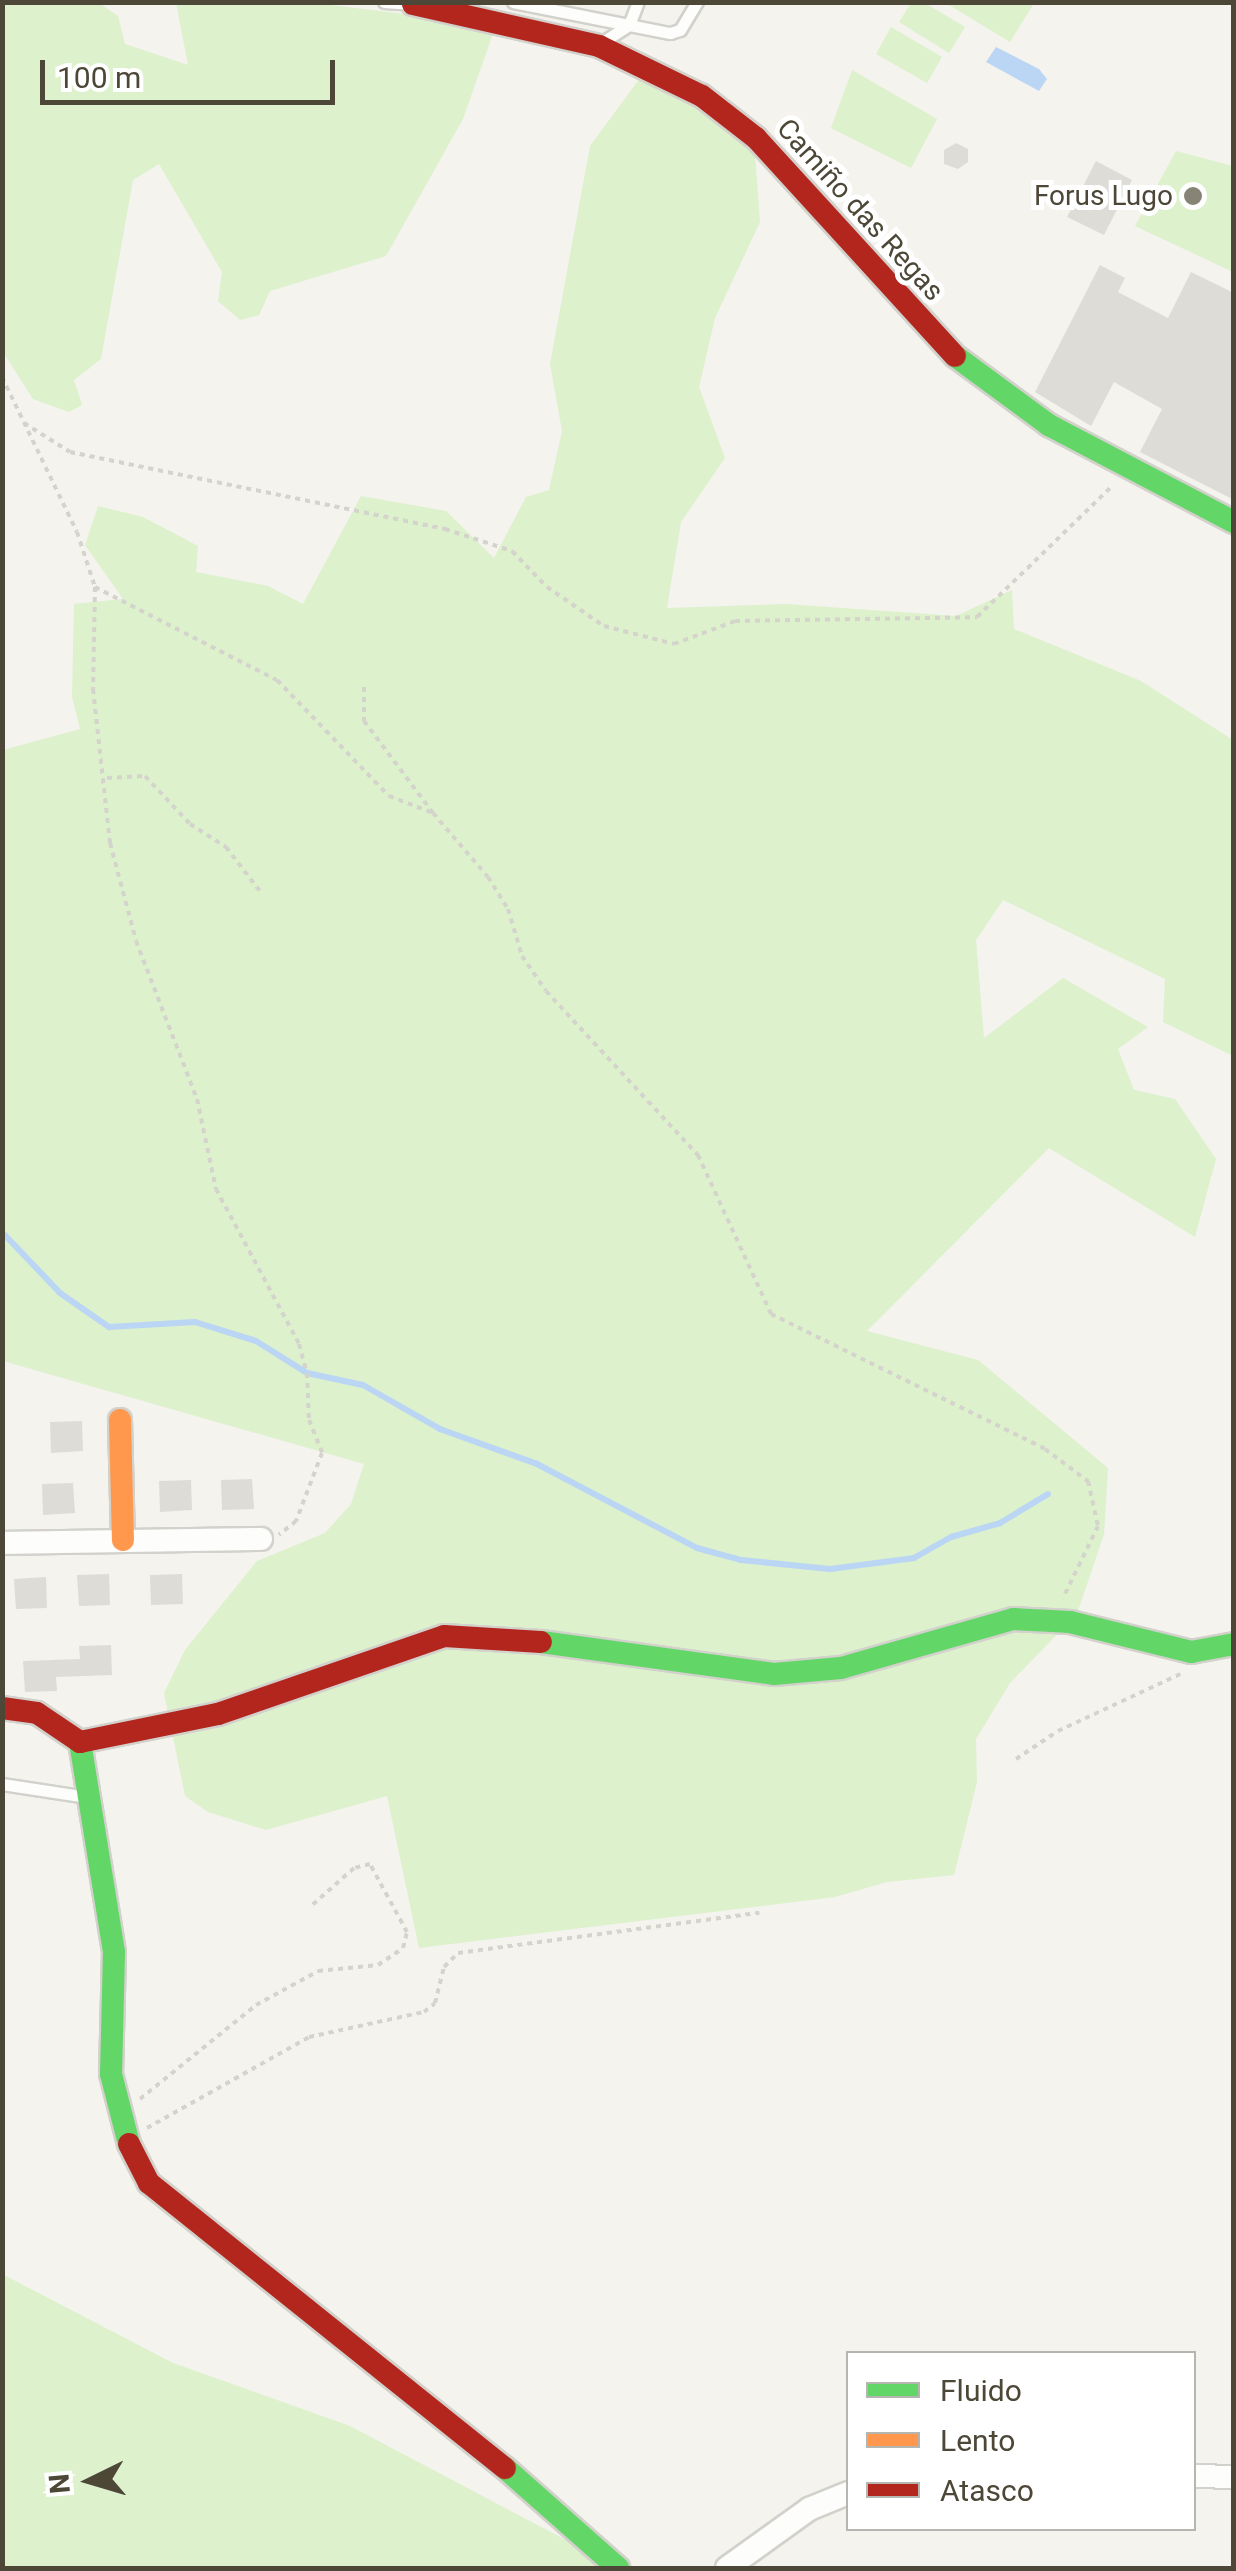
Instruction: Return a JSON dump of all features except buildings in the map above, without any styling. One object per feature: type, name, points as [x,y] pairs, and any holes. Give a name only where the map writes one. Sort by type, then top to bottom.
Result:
[{"type":"street","name":"Camiño das Regas","points":[[415,3],[599,46],[702,96],[756,138],[961,362],[1049,425],[1234,522]]},
{"type":"street","points":[[120,1420],[123,1540]]},
{"type":"street","points":[[2,1543],[261,1539]]},
{"type":"street","points":[[80,1742],[218,1714],[444,1636],[488,1635],[774,1674],[841,1668],[1013,1619],[1052,1621],[1191,1652],[1234,1644]]},
{"type":"street","points":[[2,1708],[37,1712],[80,1742],[114,1952],[116,2107],[128,2144],[149,2183],[213,2239],[464,2432],[618,2568]]},
{"type":"street","points":[[1196,2476],[1234,2478]]},
{"type":"street","points":[[727,2568],[809,2509],[846,2494]]},
{"type":"lane","points":[[384,2],[415,3]]},
{"type":"lane","points":[[513,2],[670,34],[680,30],[696,2]]},
{"type":"lane","points":[[599,46],[629,25],[638,2]]},
{"type":"lane","points":[[2,1784],[92,1798]]},
{"type":"path","points":[[2,377],[77,532],[95,588],[93,689],[119,876],[136,941],[197,1099],[216,1189],[299,1344],[306,1373],[309,1420],[322,1453],[296,1521],[276,1539],[261,1539]]},
{"type":"path","points":[[20,420],[70,452],[428,525],[512,551],[547,587],[604,626],[674,644],[736,621],[977,616],[1132,471]]},
{"type":"path","points":[[95,588],[277,680],[389,796],[432,812]]},
{"type":"path","points":[[364,687],[364,722],[498,893],[522,956],[546,991],[698,1155],[771,1314],[1045,1449],[1088,1482],[1098,1526],[1052,1621]]},
{"type":"path","points":[[107,778],[145,776],[190,824],[226,847],[262,894]]},
{"type":"path","points":[[1016,1758],[1058,1730],[1177,1680],[1191,1652]]},
{"type":"path","points":[[116,2107],[140,2099],[256,2005],[318,1971],[391,1962],[403,1948],[406,1932],[370,1864],[354,1868],[310,1908]]},
{"type":"path","points":[[128,2144],[155,2120],[309,2037],[424,2012],[434,2003],[444,1967],[458,1953],[759,1912]]},
{"type":"green space","points":[[1034,2],[1010,42],[946,3]]},
{"type":"green space","points":[[3,3],[99,3],[118,16],[125,44],[188,65],[176,3],[314,3],[496,25],[463,119],[386,256],[270,291],[259,315],[240,320],[218,301],[222,272],[159,164],[133,180],[101,359],[74,380],[82,405],[69,412],[33,399],[3,352]]},
{"type":"green space","points":[[911,3],[925,3],[965,27],[949,53],[899,22]]},
{"type":"green space","points":[[891,27],[942,57],[927,83],[876,54]]},
{"type":"green space","points":[[646,70],[755,154],[760,222],[715,318],[699,387],[725,458],[681,522],[667,608],[786,604],[956,616],[1012,590],[1014,629],[1141,681],[1233,740],[1233,1056],[1163,1022],[1165,979],[1003,900],[976,940],[984,1038],[1063,978],[1148,1027],[1118,1049],[1134,1090],[1175,1099],[1216,1159],[1195,1237],[1049,1148],[867,1331],[978,1360],[1108,1468],[1104,1534],[1077,1614],[1010,1683],[976,1739],[977,1782],[954,1875],[887,1882],[835,1897],[419,1948],[387,1796],[266,1830],[208,1812],[185,1796],[164,1693],[185,1650],[257,1561],[325,1533],[351,1504],[364,1464],[3,1361],[3,750],[80,729],[72,697],[74,604],[123,599],[85,545],[98,506],[143,517],[198,546],[196,572],[268,586],[303,604],[361,496],[446,511],[494,558],[526,497],[549,490],[562,431],[550,364],[590,146]]},
{"type":"green space","points":[[852,70],[937,119],[911,168],[831,128]]},
{"type":"green space","name":"Forus Lugo","points":[[1176,151],[1233,166],[1233,272],[1135,226]]},
{"type":"green space","points":[[2,2274],[173,2363],[350,2426],[619,2568],[3,2568]]},
{"type":"water","points":[[996,47],[1039,69],[1047,79],[1039,91],[986,62]]},
{"type":"waterway","points":[[2,1232],[60,1293],[109,1327],[195,1322],[256,1341],[307,1373],[363,1385],[440,1429],[537,1464],[697,1548],[741,1560],[830,1569],[914,1558],[951,1537],[1000,1523],[1048,1494]]},
{"type":"traffic: fast","points":[[955,356],[1049,425],[1234,522]]},
{"type":"traffic: fast","points":[[541,1642],[774,1674],[841,1668],[1013,1619],[1070,1622],[1191,1652],[1234,1644]]},
{"type":"traffic: fast","points":[[80,1742],[114,1952],[111,2074],[129,2144]]},
{"type":"traffic: fast","points":[[505,2468],[618,2568]]},
{"type":"traffic: slow","points":[[120,1420],[123,1540]]},
{"type":"traffic: jam","points":[[413,4],[599,46],[702,96],[756,138],[955,356]]},
{"type":"traffic: jam","points":[[2,1708],[37,1713],[80,1742],[218,1714],[444,1636],[541,1642]]},
{"type":"traffic: jam","points":[[129,2144],[149,2183],[505,2468]]},
{"type":"place","name":"Forus Lugo","points":[[1193,196]]}]
